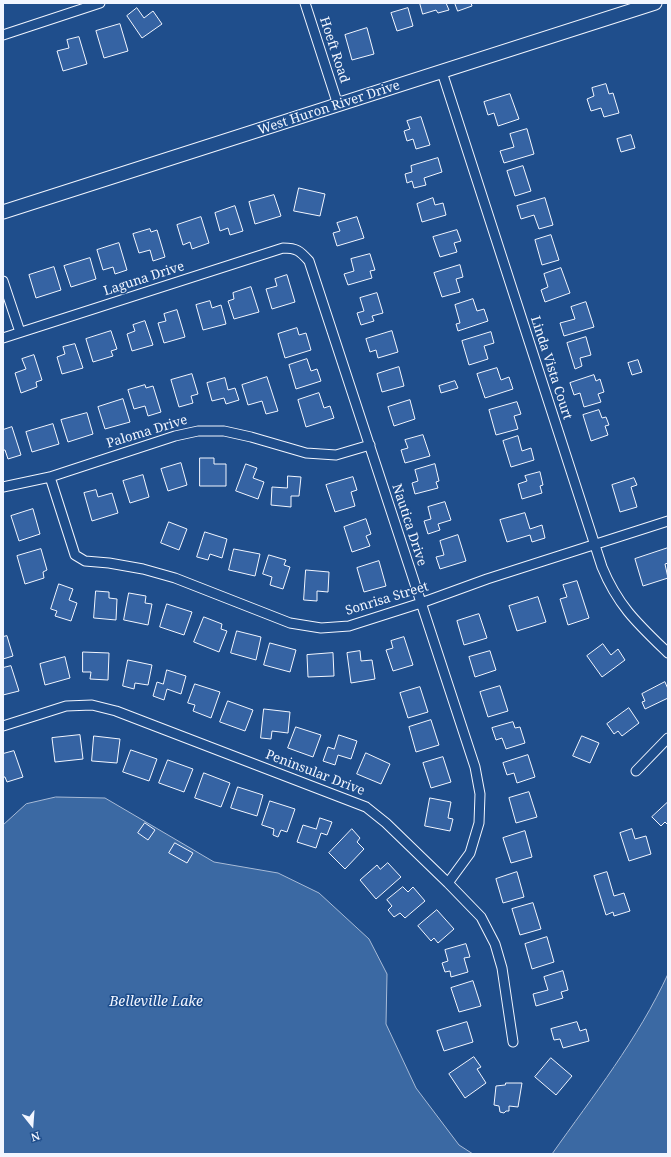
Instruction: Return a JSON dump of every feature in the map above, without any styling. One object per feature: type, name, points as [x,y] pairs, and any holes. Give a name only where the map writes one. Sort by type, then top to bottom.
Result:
[{"type":"main road","name":"West Huron River Drive","points":[[3,212],[655,3]]},
{"type":"street","points":[[3,35],[100,3]]},
{"type":"street","name":"Hoeft Road","points":[[305,3],[338,105]]},
{"type":"street","name":"Linda Vista Court","points":[[442,72],[607,579],[622,605],[634,620],[668,654]]},
{"type":"street","name":"Laguna Drive","points":[[3,338],[283,248],[293,248]]},
{"type":"street","name":"Nautica Drive","points":[[293,248],[301,252],[309,261],[475,767],[480,794],[479,823],[470,853],[448,882]]},
{"type":"street","points":[[3,281],[20,332]]},
{"type":"street","name":"Paloma Drive","points":[[3,487],[50,477],[175,436],[198,431],[224,430],[306,453],[336,455],[370,445]]},
{"type":"street","name":"Sonrisa Street","points":[[50,477],[75,555],[85,561],[109,563],[143,569],[175,578],[290,623],[321,628],[349,626],[421,603],[487,579],[668,521]]},
{"type":"street","name":"Peninsular Drive","points":[[3,726],[66,706],[92,705],[116,711],[366,807],[386,823],[448,882],[481,917],[495,944],[502,968],[513,1042]]},
{"type":"street","points":[[636,771],[668,738]]},
{"type":"water","name":"Belleville Lake","points":[[56,797],[105,798],[214,862],[278,873],[319,893],[369,939],[387,974],[386,1024],[416,1088],[459,1145],[473,1154],[3,1154],[3,825],[26,804]]},
{"type":"water","points":[[668,974],[668,1154],[552,1154],[599,1089],[629,1044]]},
{"type":"building","points":[[420,3],[446,3],[449,10],[438,13],[436,10],[423,14]]},
{"type":"building","points":[[455,3],[471,3],[472,6],[458,11]]},
{"type":"building","points":[[137,8],[144,18],[153,11],[162,24],[142,38],[127,16]]},
{"type":"building","points":[[408,8],[413,26],[397,31],[391,13]]},
{"type":"building","points":[[120,24],[128,51],[104,58],[96,31]]},
{"type":"building","points":[[367,28],[374,54],[352,60],[345,35]]},
{"type":"building","points":[[79,37],[87,64],[63,71],[57,51],[69,48],[67,40]]},
{"type":"building","points":[[606,84],[609,94],[613,93],[619,113],[604,117],[601,108],[591,111],[587,99],[594,96],[592,88]]},
{"type":"building","points":[[510,94],[519,119],[498,126],[494,113],[488,115],[484,102]]},
{"type":"building","points":[[421,117],[430,145],[416,149],[413,139],[407,141],[404,131],[410,129],[407,121]]},
{"type":"building","points":[[527,129],[534,154],[504,163],[500,151],[514,147],[510,134]]},
{"type":"building","points":[[631,135],[635,148],[621,152],[617,139]]},
{"type":"building","points":[[438,158],[442,172],[424,178],[426,185],[414,188],[412,181],[407,183],[405,174],[412,172],[411,166]]},
{"type":"building","points":[[523,166],[531,191],[515,196],[507,171]]},
{"type":"building","points":[[299,188],[325,194],[320,216],[294,211]]},
{"type":"building","points":[[274,195],[281,216],[255,224],[249,202]]},
{"type":"building","points":[[433,198],[435,205],[443,203],[446,215],[422,222],[417,204]]},
{"type":"building","points":[[545,198],[553,225],[539,229],[534,215],[521,219],[517,206]]},
{"type":"building","points":[[235,206],[243,231],[230,235],[228,228],[220,231],[215,213]]},
{"type":"building","points":[[201,217],[209,243],[192,249],[190,242],[183,245],[177,225]]},
{"type":"building","points":[[357,217],[364,238],[337,246],[333,233],[340,231],[337,223]]},
{"type":"building","points":[[150,229],[151,232],[157,230],[165,257],[153,261],[150,250],[139,253],[133,234]]},
{"type":"building","points":[[457,230],[461,241],[454,243],[457,252],[440,257],[433,237]]},
{"type":"building","points":[[551,235],[559,260],[542,265],[535,240]]},
{"type":"building","points":[[119,243],[127,270],[115,274],[113,267],[103,270],[97,250]]},
{"type":"building","points":[[370,254],[375,270],[370,271],[372,278],[348,285],[344,274],[354,271],[351,259]]},
{"type":"building","points":[[90,258],[96,279],[71,287],[64,266]]},
{"type":"building","points":[[460,265],[463,277],[456,279],[460,292],[442,297],[434,273]]},
{"type":"building","points":[[54,267],[61,290],[36,298],[29,275]]},
{"type":"building","points":[[561,268],[570,293],[545,302],[541,290],[548,287],[544,274]]},
{"type":"building","points":[[287,275],[295,302],[272,309],[266,289],[277,286],[275,279]]},
{"type":"building","points":[[251,287],[259,312],[234,319],[228,301],[234,299],[233,293]]},
{"type":"building","points":[[377,293],[383,313],[372,316],[374,321],[361,325],[357,313],[364,311],[360,298]]},
{"type":"building","points":[[473,299],[477,311],[484,309],[488,321],[458,331],[456,324],[460,323],[455,305]]},
{"type":"building","points":[[210,301],[212,308],[221,305],[226,324],[203,330],[196,305]]},
{"type":"building","points":[[586,302],[594,327],[564,336],[560,323],[575,319],[571,307]]},
{"type":"building","points":[[177,310],[185,337],[164,343],[158,323],[166,321],[164,314]]},
{"type":"building","points":[[145,321],[153,345],[132,351],[127,334],[135,331],[133,325]]},
{"type":"building","points":[[297,328],[299,335],[306,333],[311,350],[285,358],[278,334]]},
{"type":"building","points":[[111,331],[117,349],[111,351],[113,356],[93,362],[86,339]]},
{"type":"building","points":[[392,331],[398,352],[378,358],[376,350],[370,352],[366,339]]},
{"type":"building","points":[[491,332],[494,343],[484,346],[488,359],[469,365],[462,341]]},
{"type":"building","points":[[586,337],[591,355],[580,358],[582,366],[575,369],[567,343]]},
{"type":"building","points":[[75,344],[83,368],[62,374],[57,357],[65,354],[63,347]]},
{"type":"building","points":[[34,355],[42,380],[36,382],[37,387],[21,393],[15,373],[26,369],[22,359]]},
{"type":"building","points":[[307,359],[311,371],[317,369],[321,381],[296,389],[289,365]]},
{"type":"building","points":[[638,360],[642,372],[632,375],[628,363]]},
{"type":"building","points":[[399,367],[404,386],[382,392],[377,374]]},
{"type":"building","points":[[497,368],[501,380],[509,377],[513,389],[485,398],[477,374]]},
{"type":"building","points":[[192,374],[198,394],[191,396],[193,403],[179,407],[171,380]]},
{"type":"building","points":[[594,375],[596,381],[600,379],[604,392],[598,394],[601,402],[584,407],[580,393],[574,395],[570,383]]},
{"type":"building","points":[[267,377],[278,411],[266,414],[262,401],[248,405],[242,385]]},
{"type":"building","points":[[225,378],[228,390],[235,388],[239,400],[226,404],[224,398],[212,401],[207,383]]},
{"type":"building","points":[[455,381],[458,388],[441,393],[439,386]]},
{"type":"building","points":[[145,385],[146,388],[153,386],[161,412],[148,416],[145,406],[134,409],[128,390]]},
{"type":"building","points":[[319,393],[324,408],[330,406],[334,418],[306,427],[298,400]]},
{"type":"building","points":[[123,399],[130,422],[105,429],[98,407]]},
{"type":"building","points":[[410,400],[415,419],[394,426],[388,407]]},
{"type":"building","points":[[517,402],[521,414],[514,416],[518,429],[496,435],[489,410]]},
{"type":"building","points":[[599,410],[602,418],[606,417],[609,425],[605,426],[608,435],[591,441],[583,415]]},
{"type":"building","points":[[87,413],[93,434],[68,442],[61,420]]},
{"type":"building","points":[[53,424],[59,444],[32,452],[26,432]]},
{"type":"building","points":[[12,427],[21,455],[8,459],[5,450],[3,450],[3,430]]},
{"type":"building","points":[[423,435],[430,456],[405,463],[401,450],[408,448],[405,440]]},
{"type":"building","points":[[518,436],[522,451],[531,448],[534,460],[511,467],[503,441]]},
{"type":"building","points":[[200,458],[214,458],[214,464],[226,464],[226,486],[200,486]]},
{"type":"building","points":[[181,463],[187,485],[168,491],[161,469]]},
{"type":"building","points":[[246,464],[257,468],[253,478],[264,482],[258,499],[236,491]]},
{"type":"building","points":[[435,464],[439,481],[436,482],[438,488],[415,494],[412,483],[418,481],[415,470]]},
{"type":"building","points":[[540,472],[543,485],[540,486],[542,493],[522,499],[518,484],[527,481],[525,476]]},
{"type":"building","points":[[143,475],[149,497],[130,503],[123,481]]},
{"type":"building","points":[[288,476],[301,477],[299,496],[291,496],[291,507],[271,505],[272,487],[287,488]]},
{"type":"building","points":[[353,477],[357,490],[351,492],[355,506],[335,512],[326,485]]},
{"type":"building","points":[[634,478],[637,485],[631,487],[637,507],[620,512],[612,485]]},
{"type":"building","points":[[96,490],[98,497],[112,493],[118,513],[92,521],[84,493]]},
{"type":"building","points":[[445,502],[451,520],[438,524],[440,530],[428,534],[424,521],[431,519],[428,507]]},
{"type":"building","points":[[33,509],[40,534],[19,541],[11,516]]},
{"type":"building","points":[[525,513],[530,529],[542,525],[545,538],[532,542],[530,535],[507,542],[500,520]]},
{"type":"building","points":[[366,519],[371,534],[366,536],[370,546],[352,552],[344,527]]},
{"type":"building","points":[[169,522],[187,529],[179,550],[161,543]]},
{"type":"building","points":[[205,532],[227,539],[222,558],[210,554],[208,560],[197,557]]},
{"type":"building","points":[[458,535],[466,561],[440,569],[436,557],[444,555],[440,541]]},
{"type":"building","points":[[668,548],[668,563],[665,564],[668,578],[643,586],[635,559]]},
{"type":"building","points":[[41,549],[47,570],[43,572],[44,578],[25,584],[17,556]]},
{"type":"building","points":[[234,549],[260,554],[255,576],[229,570]]},
{"type":"building","points":[[269,555],[286,560],[284,565],[290,567],[283,589],[270,585],[272,577],[263,574]]},
{"type":"building","points":[[379,561],[386,586],[364,592],[357,568]]},
{"type":"building","points":[[306,570],[329,572],[328,592],[317,591],[317,601],[304,600]]},
{"type":"building","points":[[577,581],[589,618],[568,625],[560,599],[567,597],[563,585]]},
{"type":"building","points":[[59,584],[73,589],[69,600],[77,603],[71,621],[55,616],[57,611],[51,609]]},
{"type":"building","points":[[96,591],[109,592],[109,598],[117,599],[116,620],[94,618]]},
{"type":"building","points":[[129,593],[146,596],[145,603],[152,604],[148,625],[124,620]]},
{"type":"building","points":[[538,597],[546,622],[517,631],[509,606]]},
{"type":"building","points":[[167,604],[192,612],[184,635],[160,627]]},
{"type":"building","points":[[479,614],[487,638],[464,645],[457,621]]},
{"type":"building","points":[[204,617],[222,624],[221,629],[227,631],[219,652],[194,642]]},
{"type":"building","points":[[237,631],[261,637],[256,660],[231,653]]},
{"type":"building","points":[[7,636],[13,656],[3,659],[3,637]]},
{"type":"building","points":[[404,637],[413,665],[393,671],[386,650],[393,648],[391,641]]},
{"type":"building","points":[[270,643],[296,650],[290,672],[264,665]]},
{"type":"building","points":[[603,644],[611,655],[618,649],[625,660],[602,677],[587,656]]},
{"type":"building","points":[[360,651],[361,661],[372,660],[375,679],[351,683],[347,653]]},
{"type":"building","points":[[490,651],[496,670],[475,677],[469,657]]},
{"type":"building","points":[[83,652],[109,653],[108,680],[90,679],[91,672],[83,672]]},
{"type":"building","points":[[333,653],[334,676],[308,677],[307,655]]},
{"type":"building","points":[[65,657],[70,678],[45,685],[40,664]]},
{"type":"building","points":[[128,660],[152,665],[148,685],[135,683],[134,689],[123,686]]},
{"type":"building","points":[[11,666],[19,691],[3,695],[3,668]]},
{"type":"building","points":[[167,670],[186,676],[181,694],[167,689],[164,700],[153,696],[157,682],[163,684]]},
{"type":"building","points":[[665,682],[668,689],[668,698],[645,709],[642,702],[645,701],[642,694]]},
{"type":"building","points":[[195,684],[220,692],[211,718],[193,711],[195,705],[188,703]]},
{"type":"building","points":[[500,686],[508,711],[488,717],[480,692]]},
{"type":"building","points":[[420,687],[428,712],[408,718],[400,693]]},
{"type":"building","points":[[228,701],[253,710],[245,731],[220,722]]},
{"type":"building","points":[[629,708],[639,723],[622,736],[618,731],[614,734],[607,724]]},
{"type":"building","points":[[264,709],[290,712],[288,733],[272,731],[271,739],[261,738]]},
{"type":"building","points":[[431,720],[439,745],[416,752],[409,727]]},
{"type":"building","points":[[513,722],[515,728],[520,727],[525,743],[506,749],[502,738],[496,740],[492,728]]},
{"type":"building","points":[[296,727],[321,735],[313,757],[288,748]]},
{"type":"building","points":[[80,735],[83,759],[55,762],[52,738]]},
{"type":"building","points":[[339,735],[357,741],[351,759],[338,755],[335,765],[323,761],[328,747],[334,749]]},
{"type":"building","points":[[94,736],[120,739],[117,763],[92,761]]},
{"type":"building","points":[[582,736],[599,743],[590,763],[573,756]]},
{"type":"building","points":[[131,750],[157,759],[149,781],[123,772]]},
{"type":"building","points":[[14,751],[23,777],[7,782],[5,777],[3,777],[3,754]]},
{"type":"building","points":[[366,753],[390,764],[381,784],[357,774]]},
{"type":"building","points":[[528,755],[535,777],[517,783],[514,773],[507,775],[503,763]]},
{"type":"building","points":[[443,757],[451,782],[431,788],[423,763]]},
{"type":"building","points":[[168,760],[193,769],[184,792],[159,783]]},
{"type":"building","points":[[204,773],[230,783],[221,807],[195,798]]},
{"type":"building","points":[[238,787],[263,795],[257,816],[231,808]]},
{"type":"building","points":[[529,792],[537,817],[516,823],[509,798]]},
{"type":"building","points":[[430,798],[451,802],[448,818],[453,819],[450,831],[425,826]]},
{"type":"building","points":[[270,801],[295,809],[287,832],[281,830],[278,837],[273,835],[274,829],[262,825]]},
{"type":"building","points":[[668,802],[668,825],[665,822],[661,826],[652,817]]},
{"type":"building","points":[[320,818],[332,822],[327,835],[321,833],[316,848],[297,842],[303,825],[316,829]]},
{"type":"building","points":[[145,823],[155,830],[148,840],[138,833]]},
{"type":"building","points":[[352,829],[360,838],[357,842],[364,849],[345,869],[329,853]]},
{"type":"building","points":[[632,829],[635,839],[646,836],[651,854],[629,861],[620,833]]},
{"type":"building","points":[[525,831],[532,857],[511,863],[503,838]]},
{"type":"building","points":[[175,843],[193,853],[187,863],[169,853]]},
{"type":"building","points":[[388,863],[401,877],[376,899],[360,880],[377,865],[380,869]]},
{"type":"building","points":[[517,872],[524,897],[503,903],[496,879]]},
{"type":"building","points":[[607,872],[614,896],[624,893],[630,911],[614,916],[613,912],[606,915],[594,876]]},
{"type":"building","points":[[403,887],[408,892],[413,887],[425,901],[405,918],[400,913],[394,917],[388,910],[392,906],[387,900]]},
{"type":"building","points":[[533,903],[541,929],[520,935],[512,909]]},
{"type":"building","points":[[437,910],[454,929],[438,943],[434,938],[431,941],[418,926]]},
{"type":"building","points":[[547,937],[554,962],[532,969],[525,944]]},
{"type":"building","points":[[466,944],[470,957],[464,958],[468,972],[451,977],[450,971],[445,972],[442,963],[448,961],[445,950]]},
{"type":"building","points":[[563,971],[568,990],[561,992],[563,998],[536,1006],[533,994],[548,990],[544,977]]},
{"type":"building","points":[[473,981],[481,1006],[459,1012],[451,988]]},
{"type":"building","points":[[467,1022],[473,1042],[444,1051],[437,1031]]},
{"type":"building","points":[[577,1022],[580,1031],[586,1029],[589,1041],[563,1048],[560,1039],[554,1040],[551,1029]]},
{"type":"building","points":[[474,1057],[481,1067],[477,1069],[486,1083],[465,1098],[449,1074]]},
{"type":"building","points":[[551,1058],[572,1076],[556,1095],[535,1077]]},
{"type":"building","points":[[506,1083],[522,1083],[518,1107],[509,1106],[509,1111],[504,1113],[500,1112],[499,1106],[494,1105],[496,1086],[505,1085]]}]
